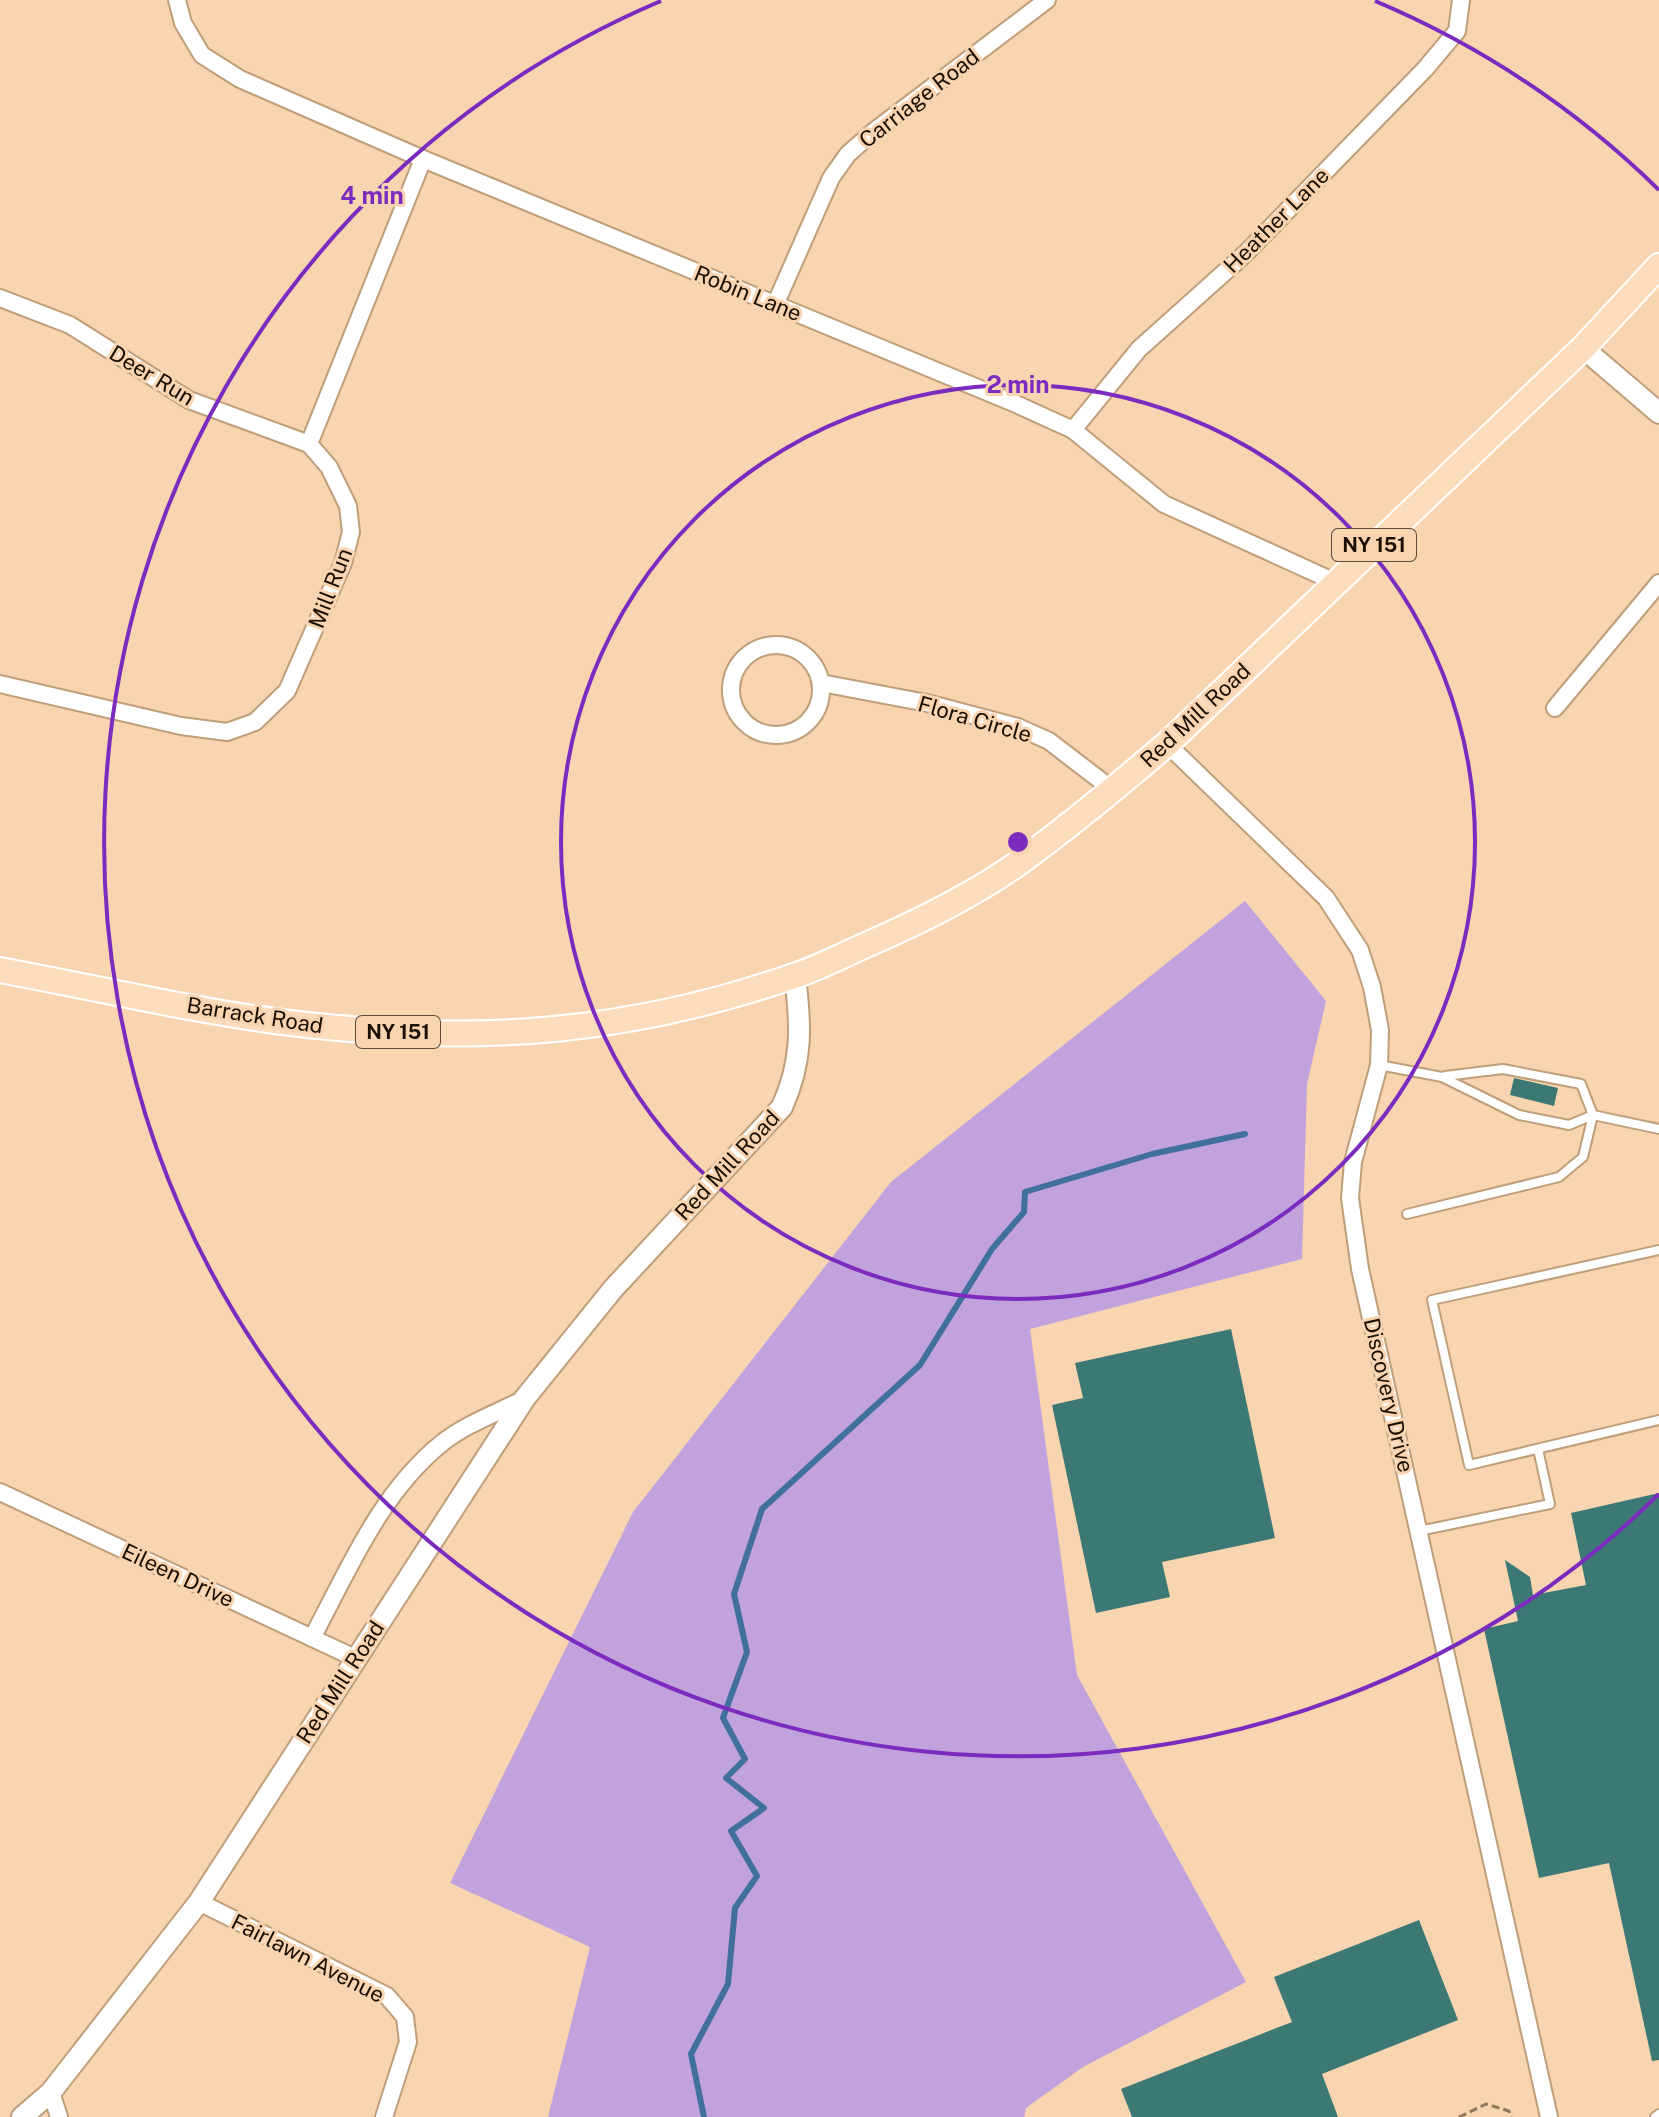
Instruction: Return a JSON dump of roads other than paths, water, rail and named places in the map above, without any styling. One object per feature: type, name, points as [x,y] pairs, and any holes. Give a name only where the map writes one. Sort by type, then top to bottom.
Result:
[{"type":"main road","name":"Red Mill Road","points":[[795,976],[910,926],[1018,864],[1113,790],[1167,744],[1583,348],[1659,266]]},
{"type":"main road","name":"Barrack Road","points":[[0,970],[251,1017],[326,1027],[490,1035],[568,1029],[635,1019],[708,1003],[795,976]]},
{"type":"street","name":"Robin Lane","points":[[177,0],[183,23],[202,55],[240,79],[423,159],[1073,430],[1164,504],[1335,582]]},
{"type":"street","name":"Carriage Road","points":[[775,305],[831,178],[848,154],[1047,0]]},
{"type":"street","name":"Heather Lane","points":[[1073,430],[1139,349],[1246,253],[1425,69],[1457,31],[1461,0]]},
{"type":"street","points":[[309,444],[423,159]]},
{"type":"street","name":"Deer Run","points":[[0,298],[70,325],[189,400],[309,444]]},
{"type":"street","points":[[1583,348],[1659,413]]},
{"type":"street","name":"Mill Run","points":[[0,684],[181,726],[227,732],[255,722],[287,691],[343,563],[351,532],[348,506],[329,467],[309,444]]},
{"type":"street","points":[[1555,708],[1659,583]]},
{"type":"street","points":[[780,645],[807,657],[821,683],[821,698],[807,724],[780,736],[765,735],[752,729],[733,706],[733,676],[740,663],[765,646],[780,645]]},
{"type":"street","name":"Flora Circle","points":[[821,683],[927,703],[1018,727],[1049,741],[1113,790]]},
{"type":"street","name":"Discovery Drive","points":[[1167,744],[1326,898],[1360,950],[1372,987],[1380,1030],[1379,1065],[1353,1162],[1350,1198],[1360,1269],[1549,2117]]},
{"type":"street","name":"Red Mill Road","points":[[22,2117],[51,2092],[199,1902],[525,1398],[613,1289],[782,1107],[793,1084],[800,1047],[795,976]]},
{"type":"street","points":[[312,1638],[378,1515],[402,1481],[453,1435],[525,1398]]},
{"type":"street","name":"Eileen Drive","points":[[0,1492],[355,1658]]},
{"type":"street","name":"Fairlawn Avenue","points":[[199,1902],[387,1996],[405,2017],[408,2042],[384,2117]]},
{"type":"street","points":[[51,2092],[59,2117]]},
{"type":"lane","points":[[1379,1065],[1442,1077],[1519,1115],[1569,1125],[1593,1115],[1659,1129]]},
{"type":"lane","points":[[1407,1214],[1559,1177],[1583,1157],[1593,1115],[1581,1084],[1503,1069],[1442,1077]]},
{"type":"lane","points":[[1659,1250],[1432,1300],[1469,1465],[1659,1420]]},
{"type":"lane","points":[[1419,1531],[1550,1504],[1538,1449]]},
{"type":"waterway","points":[[704,2117],[691,2054],[728,1984],[735,1908],[757,1876],[731,1831],[764,1808],[726,1778],[745,1759],[723,1718],[747,1652],[734,1594],[762,1509],[920,1365],[992,1249],[1024,1212],[1025,1192],[1152,1154],[1245,1134]]}]
